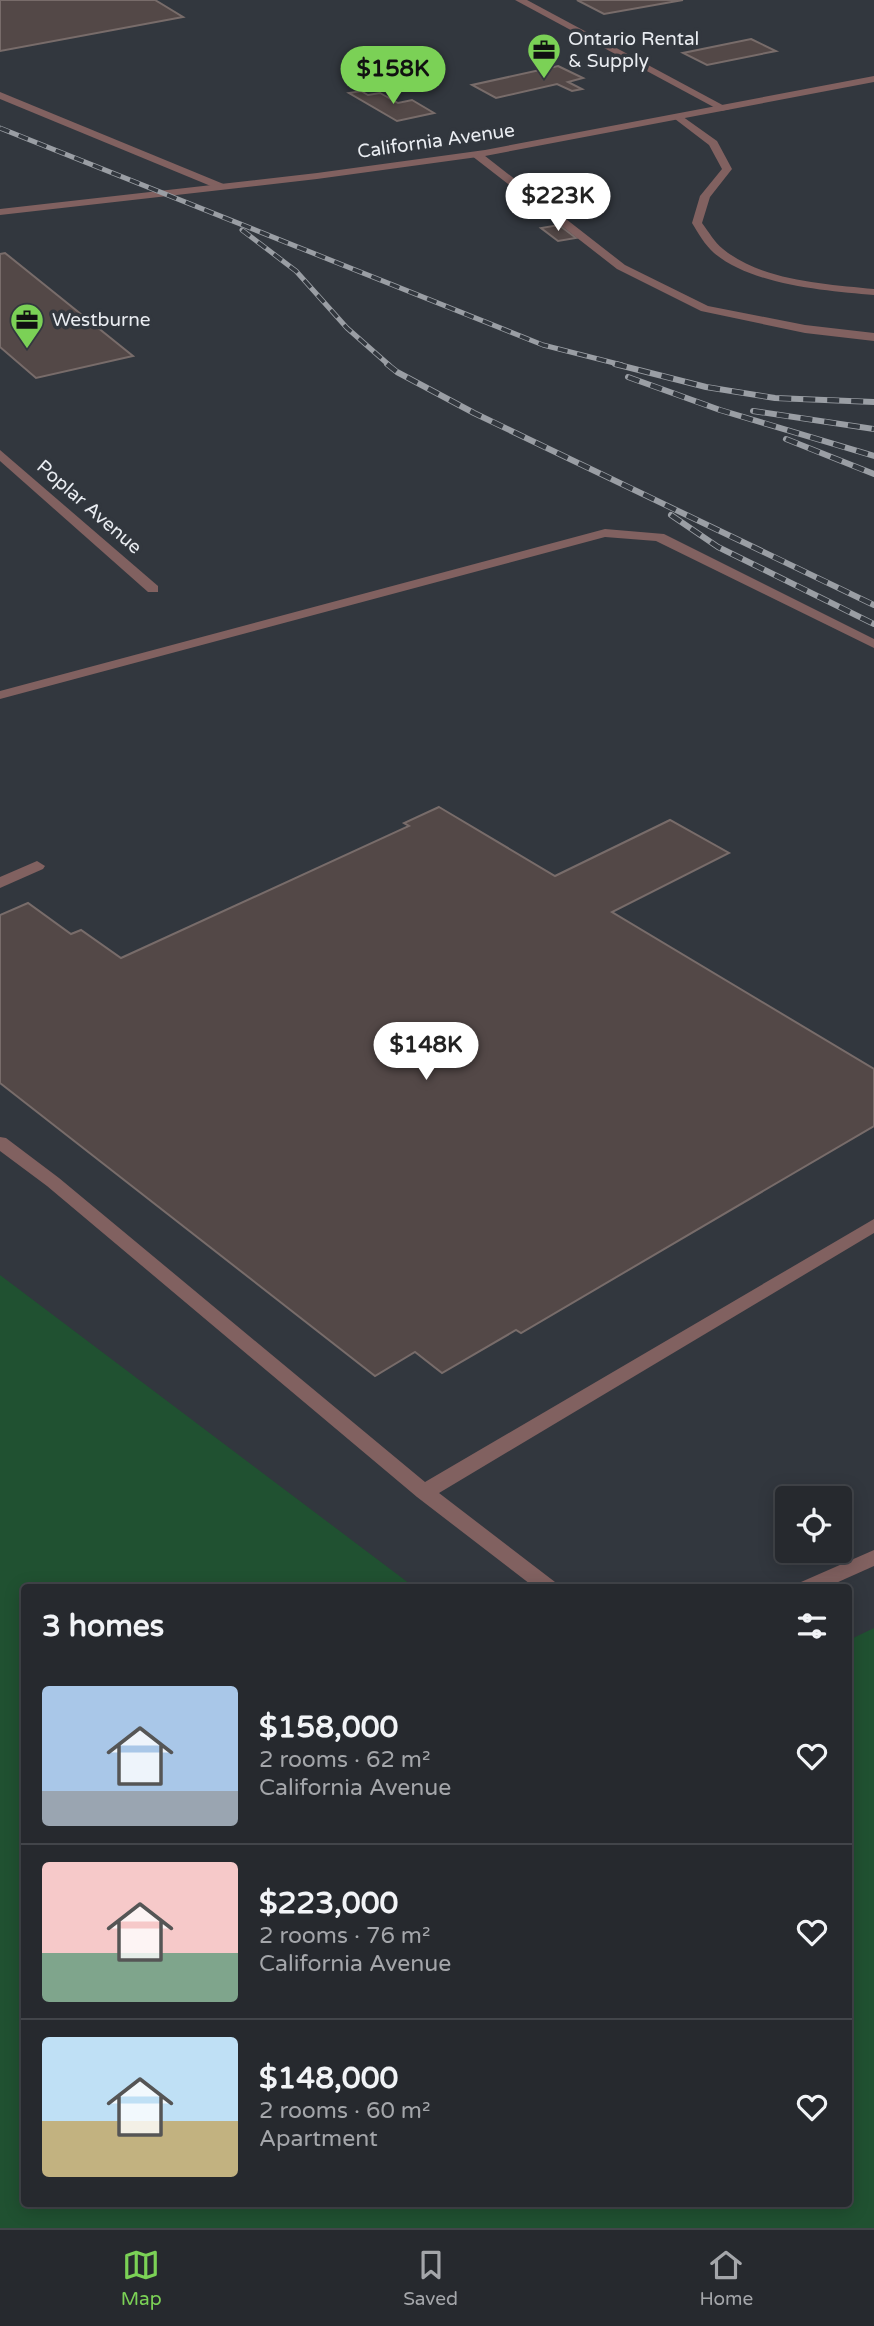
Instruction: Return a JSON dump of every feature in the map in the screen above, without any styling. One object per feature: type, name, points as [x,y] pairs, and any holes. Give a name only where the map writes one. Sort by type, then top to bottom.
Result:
[{"type":"street","points":[[520,0],[725,108]]},
{"type":"street","name":"California Avenue","points":[[0,212],[476,154],[874,79]]},
{"type":"street","points":[[0,95],[222,187]]},
{"type":"street","points":[[679,117],[713,143],[727,169],[705,196],[696,223],[721,254],[764,273],[841,290],[874,292]]},
{"type":"street","points":[[476,154],[621,267],[705,309],[805,329],[874,337]]},
{"type":"street","name":"Poplar Avenue","points":[[0,454],[153,589]]},
{"type":"street","points":[[0,695],[605,533],[659,537],[874,644]]},
{"type":"street","points":[[0,883],[37,866]]},
{"type":"street","points":[[0,1142],[53,1182],[424,1492],[544,1584]]},
{"type":"street","points":[[424,1492],[874,1225]]},
{"type":"street","points":[[815,1584],[874,1557]]},
{"type":"green space","points":[[0,1275],[410,1584],[21,1584],[21,2207],[852,2207],[852,1639],[874,1628],[874,2228],[0,2228]]},
{"type":"building","points":[[0,0],[155,0],[183,17],[0,51]]},
{"type":"building","points":[[577,0],[683,0],[604,14]]},
{"type":"building","points":[[751,39],[776,51],[707,65],[683,53]]},
{"type":"building","points":[[558,66],[583,78],[568,82],[582,89],[572,91],[557,84],[496,98],[472,85]]},
{"type":"building","points":[[361,91],[368,95],[380,93],[398,103],[412,100],[434,113],[397,121],[349,93]]},
{"type":"building","points":[[559,225],[576,238],[558,241],[541,228]]},
{"type":"building","points":[[5,253],[133,356],[36,378],[0,347],[0,254]]},
{"type":"building","points":[[439,807],[555,876],[670,820],[729,853],[612,912],[874,1069],[874,1126],[521,1333],[516,1330],[442,1373],[415,1352],[375,1376],[0,1083],[0,915],[28,903],[71,934],[81,930],[121,958],[409,826],[404,823]]},
{"type":"railway","points":[[0,128],[543,345],[622,365]]},
{"type":"railway","points":[[242,230],[296,271],[347,328],[389,365]]},
{"type":"railway","points":[[387,364],[474,413],[874,605]]},
{"type":"railway","points":[[615,364],[706,387],[775,398],[874,402]]},
{"type":"railway","points":[[628,377],[720,410],[874,456]]},
{"type":"railway","points":[[753,411],[874,429]]},
{"type":"railway","points":[[786,439],[874,474]]},
{"type":"railway","points":[[671,515],[718,547],[874,624]]},
{"type":"place","name":"Ontario Rental & Supply","points":[[544,80]]},
{"type":"place","name":"Westburne","points":[[27,350]]}]
